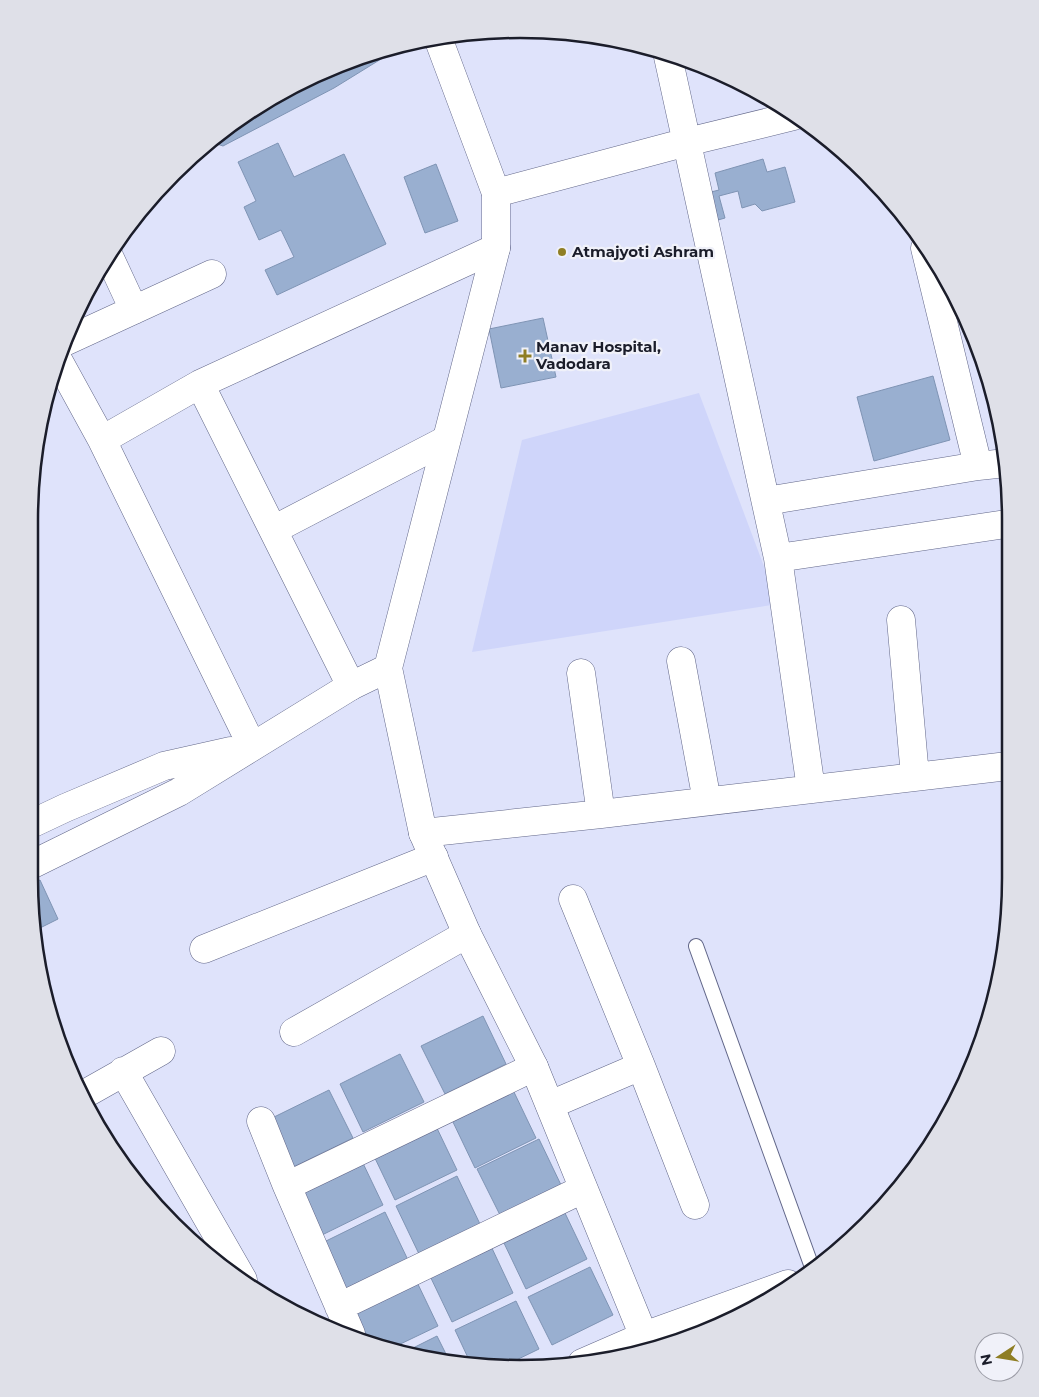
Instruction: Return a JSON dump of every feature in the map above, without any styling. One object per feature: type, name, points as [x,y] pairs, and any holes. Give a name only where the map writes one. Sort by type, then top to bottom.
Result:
[{"type":"street","points":[[440,45],[496,193],[496,248],[388,668],[429,845],[467,934],[534,1067],[646,1342],[757,1297]]},
{"type":"street","points":[[669,62],[778,558],[811,790]]},
{"type":"street","points":[[496,193],[687,142],[786,118]]},
{"type":"street","points":[[102,440],[200,384],[496,248]]},
{"type":"street","points":[[112,263],[134,310]]},
{"type":"street","points":[[930,267],[978,466]]},
{"type":"street","points":[[73,338],[212,274]]},
{"type":"street","points":[[62,368],[102,440],[252,746]]},
{"type":"street","points":[[200,384],[351,686]]},
{"type":"street","points":[[273,530],[446,440]]},
{"type":"street","points":[[766,501],[998,464]]},
{"type":"street","points":[[778,558],[1002,525]]},
{"type":"street","points":[[901,620],[915,776]]},
{"type":"street","points":[[681,661],[707,801]]},
{"type":"street","points":[[38,862],[179,792],[351,686],[388,668]]},
{"type":"street","points":[[581,673],[601,814]]},
{"type":"street","points":[[38,821],[164,766],[252,746]]},
{"type":"street","points":[[204,949],[429,845],[601,814],[1002,767]]},
{"type":"street","points":[[573,899],[695,1205]]},
{"type":"street","points":[[294,1032],[467,934]]},
{"type":"street","points":[[88,1092],[161,1051]]},
{"type":"street","points":[[550,1105],[641,1066]]},
{"type":"street","points":[[287,1186],[534,1067]]},
{"type":"street","points":[[123,1071],[235,1266]]},
{"type":"street","points":[[261,1121],[348,1328]]},
{"type":"street","points":[[339,1307],[582,1188]]},
{"type":"lane","points":[[696,946],[810,1262]]},
{"type":"shaded area","points":[[699,393],[778,604],[472,652],[522,440]]},
{"type":"building","points":[[384,57],[334,88],[223,146],[217,144],[252,119],[306,87],[335,74]]},
{"type":"building","points":[[278,143],[294,177],[344,154],[386,244],[277,295],[265,270],[294,257],[281,230],[259,240],[244,207],[256,201],[238,162]]},
{"type":"building","points":[[763,159],[767,172],[785,167],[795,202],[762,211],[755,204],[742,208],[738,191],[719,196],[725,218],[718,220],[711,192],[719,190],[715,173]]},
{"type":"building","points":[[436,164],[458,221],[425,233],[404,177]]},
{"type":"building","points":[[543,318],[556,377],[501,388],[489,329]]},
{"type":"building","points":[[933,376],[950,440],[874,461],[857,397]]},
{"type":"building","points":[[40,880],[58,919],[41,928],[39,909],[38,881]]},
{"type":"building","points":[[483,1016],[506,1064],[445,1094],[421,1046]]},
{"type":"building","points":[[400,1054],[424,1102],[363,1132],[340,1084]]},
{"type":"building","points":[[329,1090],[353,1138],[291,1168],[268,1120]]},
{"type":"building","points":[[513,1090],[536,1138],[475,1168],[452,1120]]},
{"type":"building","points":[[434,1122],[457,1170],[395,1200],[372,1152]]},
{"type":"building","points":[[539,1139],[562,1187],[501,1217],[477,1169]]},
{"type":"building","points":[[360,1157],[383,1205],[322,1235],[298,1187]]},
{"type":"building","points":[[457,1176],[480,1224],[419,1254],[396,1206]]},
{"type":"building","points":[[564,1211],[587,1259],[526,1289],[503,1241]]},
{"type":"building","points":[[385,1212],[408,1260],[347,1290],[324,1242]]},
{"type":"building","points":[[490,1244],[513,1293],[452,1322],[429,1274]]},
{"type":"building","points":[[590,1267],[613,1315],[552,1345],[528,1297]]},
{"type":"building","points":[[415,1278],[438,1326],[400,1344],[366,1334],[353,1308]]},
{"type":"building","points":[[516,1301],[539,1349],[517,1360],[467,1356],[455,1330]]},
{"type":"building","points":[[437,1336],[446,1353],[425,1350],[414,1347]]},
{"type":"place","name":"Atmajyoti Ashram","points":[[562,252]]},
{"type":"place","name":"Manav Hospital, Vadodara","points":[[525,356]]}]
